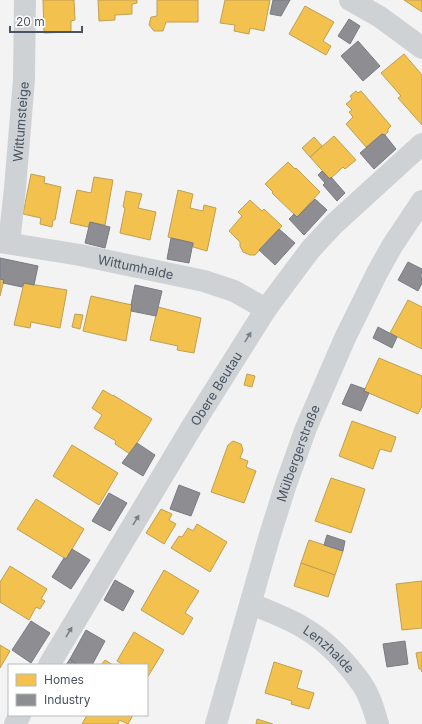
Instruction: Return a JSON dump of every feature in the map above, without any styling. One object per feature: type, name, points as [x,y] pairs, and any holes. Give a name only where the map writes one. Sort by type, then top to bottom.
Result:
[{"type":"street","name":"Wittumsteige","points":[[4,243],[16,174],[24,79],[25,0]]},
{"type":"street","points":[[350,0],[380,17],[422,48]]},
{"type":"street","name":"Obere Beutau","points":[[50,664],[193,425],[266,309],[310,250],[334,224],[422,144]]},
{"type":"street","name":"Mülbergerstraße","points":[[216,724],[285,487],[319,396],[377,273],[392,246],[422,201]]},
{"type":"street","name":"Wittumhalde","points":[[4,243],[80,255],[204,281],[234,291],[266,309]]},
{"type":"street","name":"Lenzhalde","points":[[250,604],[305,628],[333,652],[362,684],[369,697],[378,724]]},
{"type":"building: Homes","points":[[43,0],[74,0],[75,20],[71,21],[71,32],[44,33]]},
{"type":"building: Homes","points":[[98,0],[137,0],[137,3],[132,4],[132,14],[115,15],[115,20],[99,21]]},
{"type":"building: Homes","points":[[157,0],[198,0],[198,22],[166,22],[163,31],[154,31],[149,25],[151,17],[157,16]]},
{"type":"building: Homes","points":[[225,0],[270,0],[264,31],[250,28],[249,34],[234,31],[235,25],[220,23]]},
{"type":"building: Homes","points":[[404,0],[422,0],[422,12]]},
{"type":"building: Homes","points":[[305,6],[334,22],[323,41],[331,46],[326,55],[289,34]]},
{"type":"building: Homes","points":[[404,54],[422,75],[422,125],[398,98],[401,96],[381,73]]},
{"type":"building: Homes","points":[[356,91],[358,93],[361,91],[391,126],[385,135],[382,134],[366,147],[346,124],[353,117],[349,112],[352,110],[346,104],[352,99],[350,96]]},
{"type":"building: Homes","points":[[334,136],[356,160],[345,169],[343,167],[330,179],[310,157]]},
{"type":"building: Homes","points":[[314,137],[322,146],[310,157],[302,148]]},
{"type":"building: Homes","points":[[288,162],[320,192],[297,217],[272,193],[273,192],[265,184]]},
{"type":"building: Homes","points":[[31,174],[45,177],[44,183],[61,187],[55,220],[53,220],[52,227],[40,224],[41,218],[23,214]]},
{"type":"building: Homes","points":[[94,177],[113,180],[105,225],[90,222],[88,227],[70,223],[77,190],[91,193]]},
{"type":"building: Homes","points":[[178,190],[193,194],[190,208],[203,211],[204,205],[216,208],[207,251],[193,247],[193,243],[168,237]]},
{"type":"building: Homes","points":[[126,191],[142,194],[138,208],[156,212],[150,240],[120,233],[125,208],[123,207]]},
{"type":"building: Homes","points":[[250,200],[262,211],[264,209],[282,226],[255,255],[250,255],[243,252],[240,242],[229,231],[242,216],[238,212]]},
{"type":"building: Homes","points":[[0,279],[4,280],[0,296]]},
{"type":"building: Homes","points":[[24,283],[67,290],[60,328],[31,322],[30,328],[14,325]]},
{"type":"building: Homes","points":[[91,296],[132,305],[126,341],[83,331]]},
{"type":"building: Homes","points":[[408,300],[422,307],[422,349],[390,333]]},
{"type":"building: Homes","points":[[158,307],[201,318],[194,353],[177,350],[178,346],[150,340]]},
{"type":"building: Homes","points":[[75,314],[83,315],[80,329],[72,327]]},
{"type":"building: Homes","points":[[379,358],[422,376],[422,406],[418,414],[364,391]]},
{"type":"building: Homes","points":[[247,374],[255,376],[252,387],[244,385]]},
{"type":"building: Homes","points":[[103,390],[152,419],[130,454],[115,444],[116,441],[94,428],[102,415],[92,408]]},
{"type":"building: Homes","points":[[352,421],[396,437],[391,452],[380,449],[373,469],[339,456]]},
{"type":"building: Homes","points":[[233,441],[241,444],[243,450],[240,458],[248,461],[246,467],[256,471],[244,503],[211,492],[228,445]]},
{"type":"building: Homes","points":[[72,445],[118,473],[99,505],[53,476]]},
{"type":"building: Homes","points":[[331,478],[365,489],[351,533],[315,521]]},
{"type":"building: Homes","points":[[36,499],[84,529],[66,559],[17,529]]},
{"type":"building: Homes","points":[[161,509],[172,514],[169,520],[176,524],[164,544],[146,533]]},
{"type":"building: Homes","points":[[197,524],[227,542],[210,572],[171,548],[179,536],[182,537],[188,528],[193,531]]},
{"type":"building: Homes","points":[[309,540],[343,551],[335,575],[301,563]]},
{"type":"building: Homes","points":[[301,563],[335,575],[328,597],[294,586]]},
{"type":"building: Homes","points":[[10,566],[47,589],[41,599],[45,601],[40,609],[36,607],[29,620],[0,602],[0,582]]},
{"type":"building: Homes","points":[[164,570],[199,591],[185,613],[193,618],[183,635],[141,610]]},
{"type":"building: Homes","points":[[422,581],[422,628],[402,630],[396,584]]},
{"type":"building: Homes","points":[[134,632],[164,650],[148,676],[148,664],[122,664],[117,661]]},
{"type":"building: Homes","points":[[0,645],[10,651],[0,668]]},
{"type":"building: Homes","points":[[422,652],[422,672],[421,669],[419,669],[416,653]]},
{"type":"building: Homes","points":[[105,660],[111,664],[102,664]]},
{"type":"building: Homes","points":[[274,662],[302,671],[297,688],[314,693],[309,709],[291,704],[292,701],[265,693]]},
{"type":"building: Homes","points":[[86,716],[132,716],[128,724],[119,720],[118,724],[82,724]]},
{"type":"building: Homes","points":[[257,719],[273,724],[256,724]]},
{"type":"building: Industry","points":[[273,0],[290,0],[281,16],[270,14]]},
{"type":"building: Industry","points":[[349,19],[360,26],[350,44],[338,36]]},
{"type":"building: Industry","points":[[358,41],[380,66],[363,81],[341,56]]},
{"type":"building: Industry","points":[[382,134],[385,135],[396,149],[374,169],[360,153]]},
{"type":"building: Industry","points":[[322,171],[330,179],[331,177],[345,193],[337,201],[323,185],[325,183],[318,175]]},
{"type":"building: Industry","points":[[315,199],[327,210],[304,235],[289,219],[294,214],[297,217]]},
{"type":"building: Industry","points":[[90,222],[110,227],[105,248],[85,243]]},
{"type":"building: Industry","points":[[279,229],[295,243],[275,265],[259,250]]},
{"type":"building: Industry","points":[[171,238],[193,243],[189,263],[167,259]]},
{"type":"building: Industry","points":[[0,258],[38,266],[34,285],[24,283],[22,287],[3,283],[4,280],[0,279]]},
{"type":"building: Industry","points":[[408,262],[422,269],[422,283],[418,291],[398,280]]},
{"type":"building: Industry","points":[[135,285],[162,291],[156,316],[131,311]]},
{"type":"building: Industry","points":[[378,327],[397,337],[392,348],[373,338]]},
{"type":"building: Industry","points":[[351,384],[365,389],[364,391],[369,393],[361,411],[342,404]]},
{"type":"building: Industry","points":[[137,443],[155,455],[143,476],[122,463]]},
{"type":"building: Industry","points":[[179,485],[200,493],[191,516],[170,509]]},
{"type":"building: Industry","points":[[109,493],[127,503],[110,531],[92,521]]},
{"type":"building: Industry","points":[[327,535],[345,541],[343,551],[324,545]]},
{"type":"building: Industry","points":[[72,549],[90,560],[71,589],[52,577],[64,558],[66,559]]},
{"type":"building: Industry","points":[[115,580],[134,591],[123,611],[104,600]]},
{"type":"building: Industry","points":[[31,621],[50,633],[31,663],[12,650]]},
{"type":"building: Industry","points":[[86,630],[105,641],[93,664],[77,664],[70,659]]},
{"type":"building: Industry","points":[[405,641],[408,664],[387,667],[383,644]]},
{"type":"building: Industry","points":[[70,659],[77,664],[67,664]]}]
